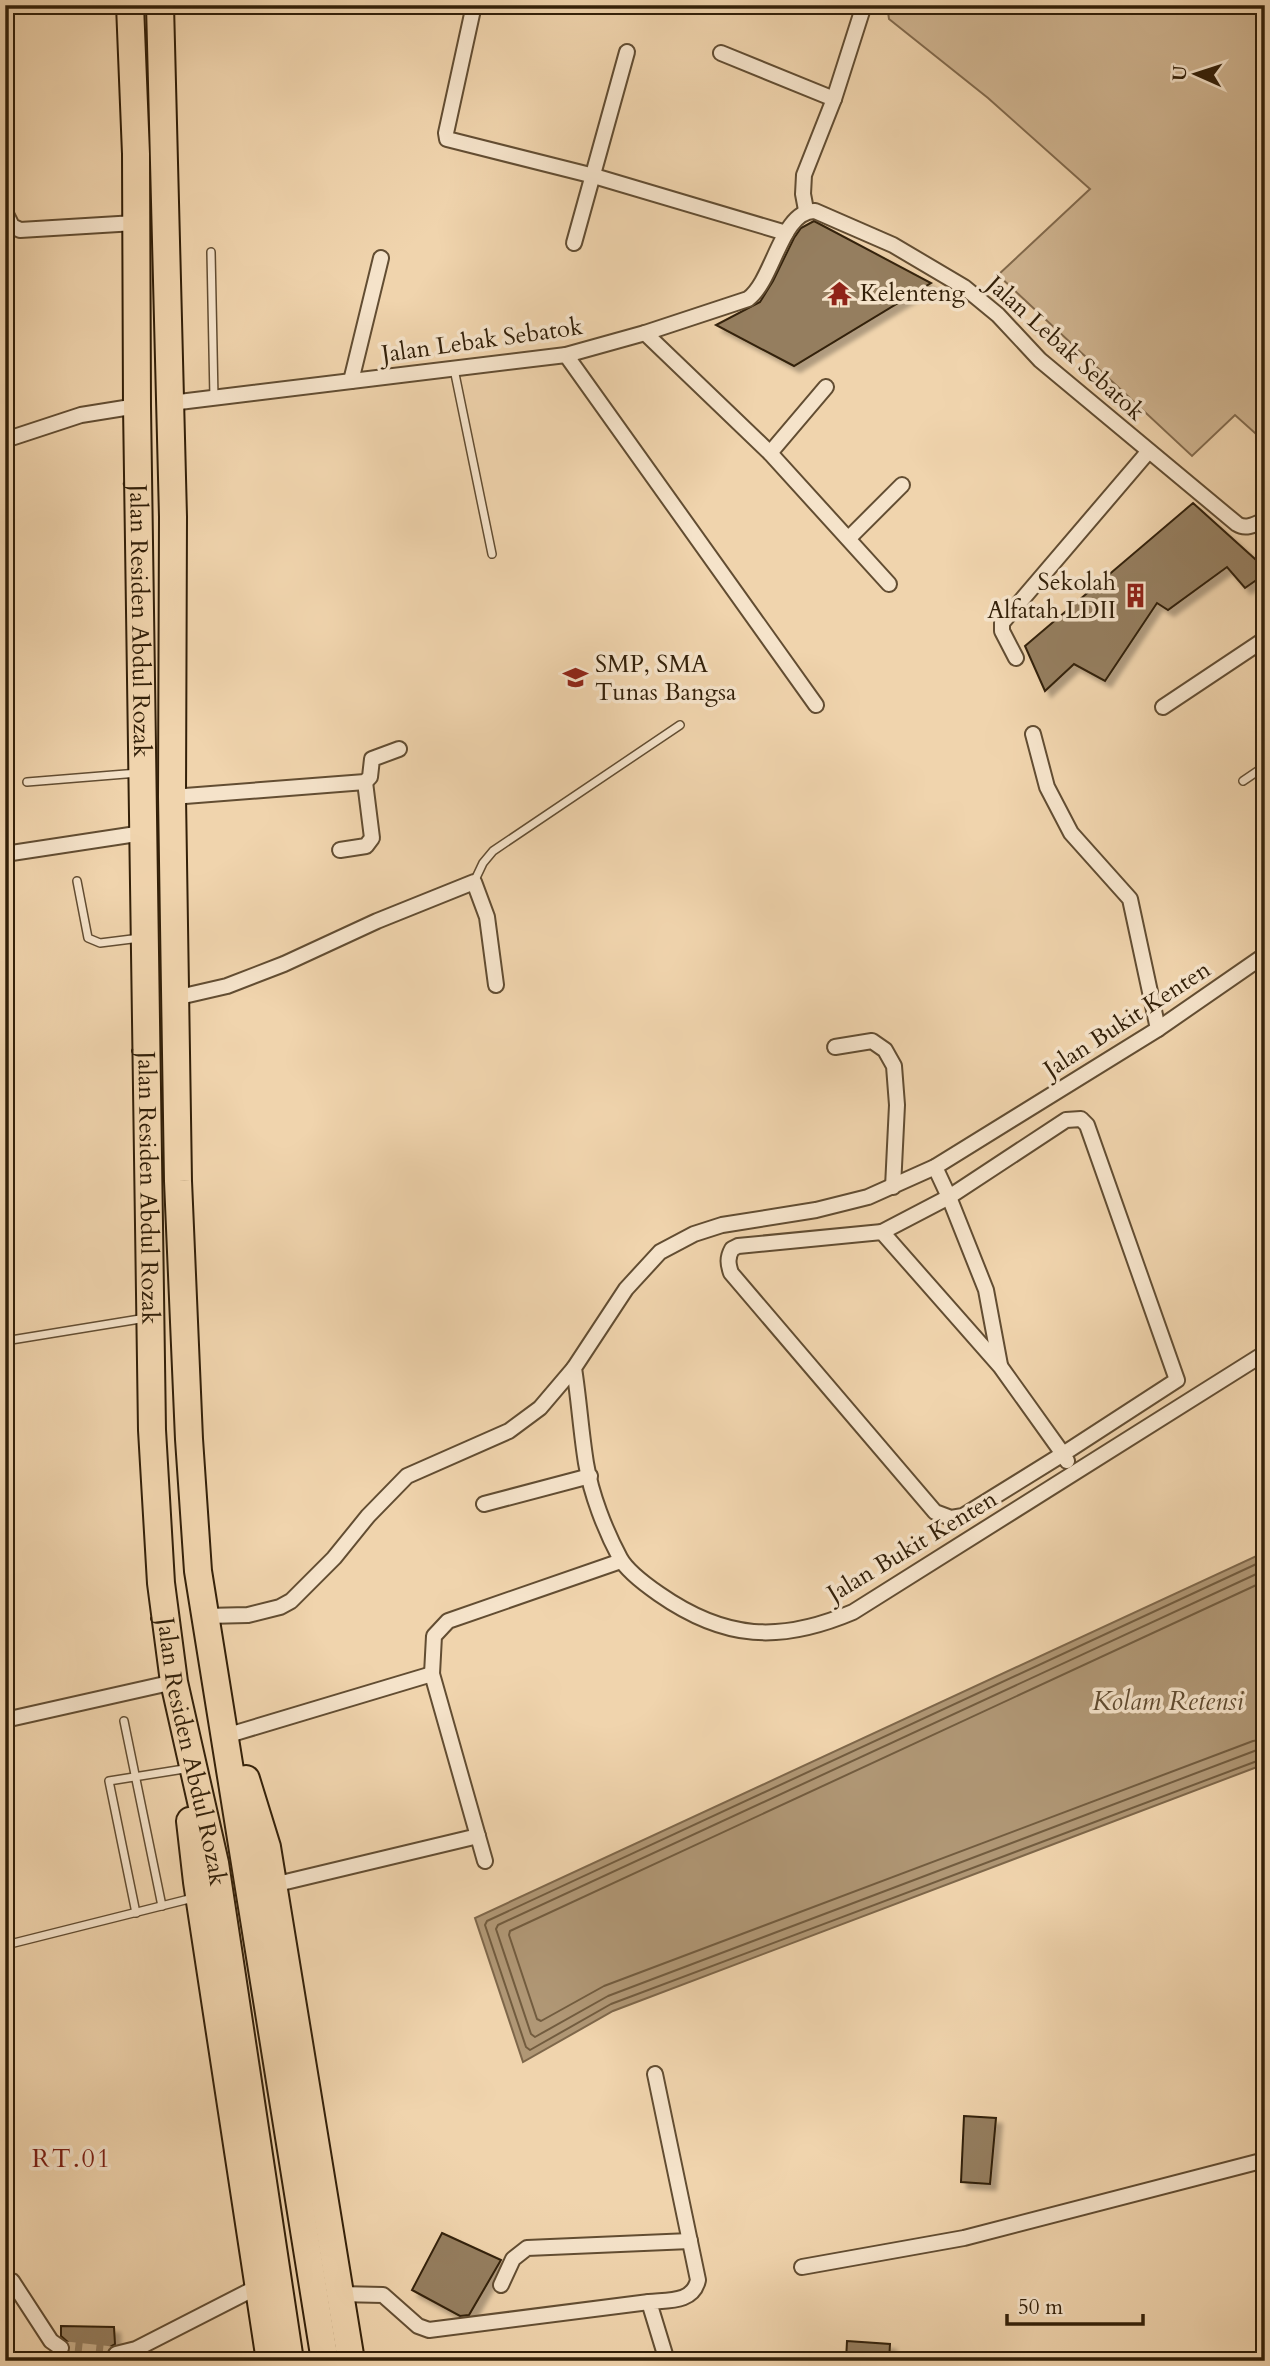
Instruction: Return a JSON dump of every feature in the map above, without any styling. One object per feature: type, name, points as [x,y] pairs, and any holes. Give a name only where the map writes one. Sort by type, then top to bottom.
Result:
[{"type":"highway","name":"Jalan Residen Abdul Rozak","points":[[130,5],[136,154],[137,406],[152,1430],[161,1583],[179,1708],[215,1863],[290,2361]]},
{"type":"highway","name":"Jalan Residen Abdul Rozak","points":[[160,5],[171,403],[172,797],[178,1181],[189,1439],[198,1570],[325,2361]]},
{"type":"highway","points":[[218,1690],[267,1847],[351,2361]]},
{"type":"highway","points":[[179,1708],[200,1896],[270,2361]]},
{"type":"street","points":[[474,5],[446,133],[447,139],[594,176],[786,233]]},
{"type":"street","points":[[806,211],[804,175],[834,99],[864,5]]},
{"type":"street","points":[[574,243],[627,52]]},
{"type":"street","points":[[721,52],[834,99]]},
{"type":"street","name":"Jalan Lebak Sebatok","points":[[171,403],[566,355],[645,333],[748,299],[768,272],[796,217],[806,211],[823,213],[892,245],[964,287],[998,315],[1040,360],[1148,452],[1241,526],[1250,526],[1265,520]]},
{"type":"street","points":[[5,212],[12,226],[20,230],[135,223]]},
{"type":"street","points":[[351,381],[381,258]]},
{"type":"street","points":[[645,333],[770,453],[889,584]]},
{"type":"street","points":[[566,355],[816,705]]},
{"type":"street","points":[[770,453],[826,387]]},
{"type":"street","points":[[5,440],[81,415],[137,406]]},
{"type":"street","points":[[1016,658],[1002,631],[1002,623],[1148,452]]},
{"type":"street","points":[[849,538],[902,485]]},
{"type":"street","points":[[1163,707],[1265,639]]},
{"type":"street","points":[[1033,734],[1047,787],[1071,833],[1130,899],[1158,1029]]},
{"type":"street","points":[[172,797],[365,782],[370,777],[372,759],[399,748]]},
{"type":"street","points":[[340,850],[366,846],[372,838],[365,782]]},
{"type":"street","points":[[5,854],[143,833]]},
{"type":"street","points":[[175,998],[227,986],[272,969],[474,881],[486,917],[496,985]]},
{"type":"street","name":"Jalan Bukit Kenten","points":[[1265,955],[1158,1029],[935,1167],[867,1196],[817,1210],[722,1224],[694,1234],[660,1252],[626,1289],[574,1368],[590,1476],[601,1514],[621,1561],[652,1589],[681,1609],[707,1622],[760,1633],[821,1625],[853,1612],[1265,1353]]},
{"type":"street","points":[[835,1047],[872,1041],[885,1050],[894,1066],[897,1105],[893,1186]]},
{"type":"street","points":[[1081,1119],[1087,1125],[1177,1380],[963,1516],[951,1518],[939,1514],[731,1273],[729,1265],[728,1256],[732,1249],[738,1247],[882,1232],[949,1197],[1066,1120],[1081,1119]]},
{"type":"street","points":[[935,1167],[986,1290],[1000,1366]]},
{"type":"street","points":[[882,1232],[1000,1366],[1074,1473]]},
{"type":"street","points":[[206,1616],[248,1615],[280,1607],[291,1601],[334,1558],[368,1516],[407,1476],[509,1431],[540,1408],[574,1368]]},
{"type":"street","points":[[484,1504],[590,1476]]},
{"type":"street","points":[[485,1861],[432,1674],[434,1636],[449,1620],[621,1561]]},
{"type":"street","points":[[232,1734],[432,1674]]},
{"type":"street","points":[[5,1720],[174,1682]]},
{"type":"street","points":[[273,1885],[478,1836]]},
{"type":"street","points":[[339,2294],[383,2295],[418,2326],[429,2330],[685,2298],[696,2288],[698,2280],[655,2074]]},
{"type":"street","points":[[802,2267],[964,2238],[1265,2160]]},
{"type":"street","points":[[501,2285],[513,2259],[527,2248],[690,2241]]},
{"type":"street","points":[[12,2281],[51,2341],[61,2348]]},
{"type":"street","points":[[116,2354],[136,2349],[259,2286]]},
{"type":"street","points":[[649,2302],[667,2361]]},
{"type":"lane","points":[[211,253],[214,397]]},
{"type":"lane","points":[[454,368],[492,554]]},
{"type":"lane","points":[[474,881],[493,851],[680,726]]},
{"type":"lane","points":[[1243,781],[1265,766]]},
{"type":"lane","points":[[27,782],[143,773]]},
{"type":"lane","points":[[77,881],[88,937],[100,943],[144,937]]},
{"type":"lane","points":[[5,1340],[150,1317]]},
{"type":"lane","points":[[124,1721],[162,1906]]},
{"type":"lane","points":[[136,1913],[109,1781],[184,1769]]},
{"type":"lane","points":[[14,1943],[200,1896]]},
{"type":"shaded area","points":[[887,5],[1265,5],[1265,442],[1235,415],[1192,456],[998,275],[1090,189],[988,98],[889,19]]},
{"type":"water","name":"Kolam Retensi","points":[[1265,1552],[1265,1764],[613,2011],[523,2062],[475,1918]]},
{"type":"building","name":"Kelenteng","points":[[814,221],[931,283],[794,366],[716,325],[760,302],[794,238],[801,228]]},
{"type":"building","name":"Sekolah Alfatah LDII","points":[[1193,503],[1265,568],[1265,574],[1245,588],[1227,567],[1168,610],[1157,603],[1105,681],[1074,664],[1045,691],[1025,646]]},
{"type":"building","points":[[964,2116],[996,2118],[990,2184],[961,2182]]},
{"type":"building","points":[[442,2233],[501,2260],[469,2315],[460,2316],[412,2290]]},
{"type":"building","points":[[61,2326],[114,2327],[115,2344],[107,2352],[109,2361],[62,2361],[62,2357],[68,2354],[71,2348],[61,2336]]},
{"type":"building","points":[[847,2341],[890,2344],[889,2361],[846,2361]]},
{"type":"tunnel","points":[[61,2348],[116,2354]]},
{"type":"place","name":"Kelenteng","points":[[840,293]]},
{"type":"place","name":"Sekolah Alfatah LDII","points":[[1136,596]]},
{"type":"place","name":"SMP, SMA Tunas Bangsa","points":[[575,678]]},
{"type":"district","name":"RT.01","points":[[72,2158]]}]
